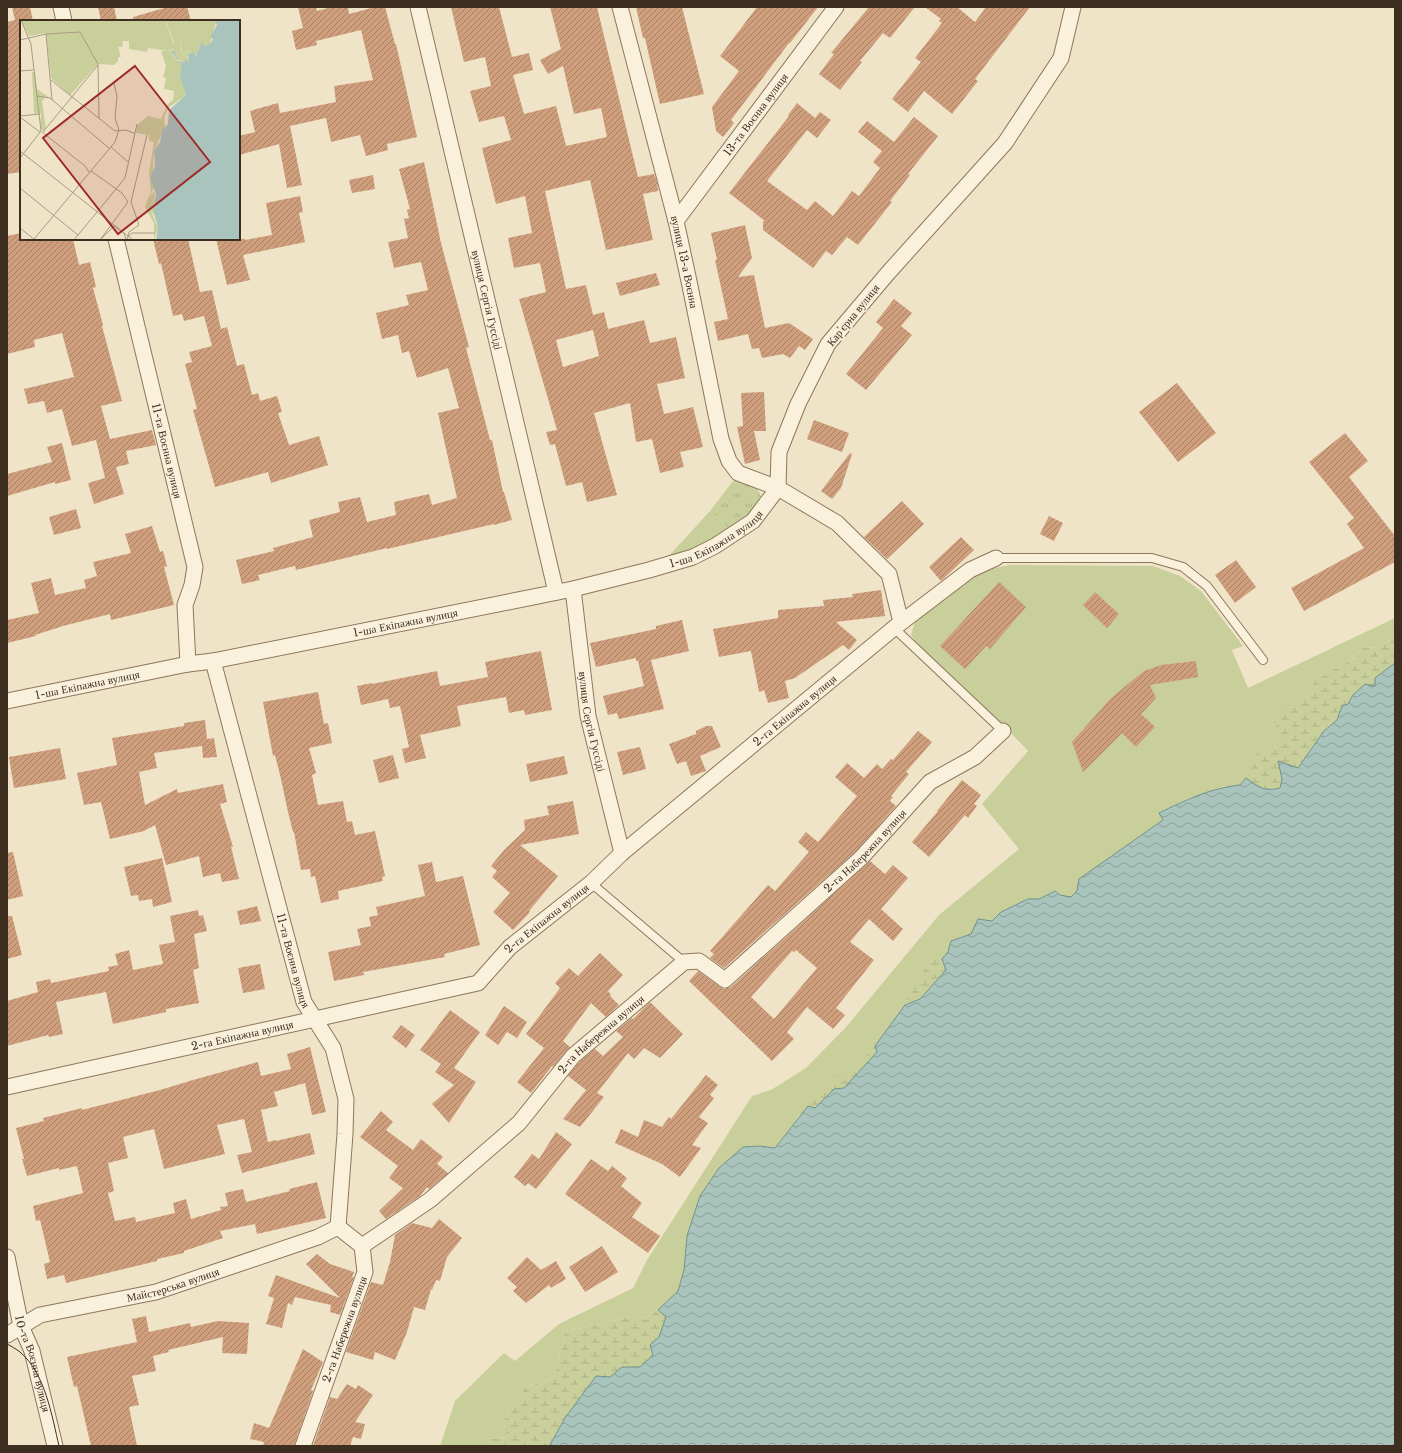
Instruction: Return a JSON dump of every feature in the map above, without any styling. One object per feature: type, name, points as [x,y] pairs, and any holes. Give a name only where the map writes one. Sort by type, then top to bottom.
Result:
[{"type":"street","points":[[61,7],[64,20]]},
{"type":"street","name":"вулиця Сергія Гуссіді","points":[[418,7],[556,592]]},
{"type":"street","name":"вулиця 13-а Воєнна","points":[[620,7],[676,221],[721,439],[729,461],[738,473],[778,488]]},
{"type":"street","name":"13-та Воєнна вулиця","points":[[676,221],[836,7]]},
{"type":"street","name":"Карʼєрна вулиця","points":[[778,488],[779,452],[798,404],[828,344],[888,273],[1005,143],[1061,58],[1073,7]]},
{"type":"street","name":"11-та Воєнна вулиця","points":[[116,240],[195,567],[192,584],[185,605],[188,664]]},
{"type":"street","points":[[778,488],[837,523],[889,574],[897,625]]},
{"type":"street","name":"1-ша Екіпажна вулиця","points":[[7,701],[573,589],[648,570],[693,557],[715,546],[753,521],[778,488]]},
{"type":"street","name":"2-га Екіпажна вулиця","points":[[7,1087],[478,983],[510,947],[591,883],[622,852],[897,625],[970,570],[996,558]]},
{"type":"street","name":"вулиця Сергія Гуссіді","points":[[573,589],[588,716],[622,852]]},
{"type":"street","name":"11-та Воєнна вулиця","points":[[213,661],[304,1002],[333,1048],[346,1099],[338,1227]]},
{"type":"street","name":"2-га Набережна вулиця","points":[[303,1446],[366,1272],[362,1246],[430,1200],[519,1123],[573,1056],[684,962],[699,960],[725,980],[861,858],[930,782],[975,757],[1003,731]]},
{"type":"street","points":[[338,1227],[362,1246]]},
{"type":"street","name":"Майстерська вулиця","points":[[7,1335],[40,1315],[156,1292],[318,1237],[338,1227]]},
{"type":"street","name":"10-та Воєнна вулиця","points":[[7,1257],[21,1326],[32,1351],[55,1446]]},
{"type":"lane","points":[[996,558],[1152,558],[1183,567],[1207,586],[1263,660]]},
{"type":"lane","points":[[897,625],[1003,731]]},
{"type":"lane","points":[[591,883],[684,962]]},
{"type":"green space","points":[[741,478],[754,485],[761,497],[748,517],[730,530],[710,511],[733,481]]},
{"type":"green space","points":[[710,511],[730,530],[692,550],[667,558]]},
{"type":"green space","points":[[1010,565],[1153,566],[1180,576],[1201,591],[1243,646],[1232,650],[1248,688],[1395,618],[1395,636],[1380,647],[1363,648],[1356,657],[1315,680],[1307,697],[1287,705],[1282,736],[1274,750],[1240,785],[1222,787],[1187,799],[1159,813],[1163,820],[1130,844],[1071,897],[1060,895],[1054,891],[1039,899],[1028,899],[1001,912],[992,921],[971,934],[951,941],[948,952],[877,1052],[844,1089],[800,1115],[775,1148],[759,1146],[743,1147],[719,1168],[700,1196],[687,1236],[684,1270],[678,1291],[658,1310],[645,1319],[633,1316],[565,1332],[554,1378],[524,1388],[518,1401],[503,1421],[507,1437],[489,1439],[490,1446],[440,1446],[455,1401],[504,1353],[515,1361],[559,1324],[633,1288],[647,1260],[752,1096],[771,1090],[806,1068],[846,1027],[939,915],[1019,849],[982,804],[1028,751],[919,646],[911,635],[915,622],[972,577],[988,569]]},
{"type":"green space","points":[[1395,636],[1395,663],[1375,678],[1375,686],[1353,695],[1348,704],[1342,706],[1337,720],[1324,731],[1298,769],[1279,761],[1282,779],[1280,788],[1262,788],[1246,778],[1253,766],[1256,754],[1274,750],[1281,736],[1273,719],[1287,705],[1307,697],[1315,680],[1356,657],[1363,648],[1380,647]]},
{"type":"green space","points":[[942,959],[946,970],[920,999],[905,1005],[909,991],[931,961]]},
{"type":"green space","points":[[875,1046],[877,1052],[844,1089],[834,1089],[815,1108],[808,1106],[836,1076],[847,1076]]},
{"type":"green space","points":[[658,1310],[666,1317],[659,1337],[650,1345],[653,1355],[640,1367],[622,1367],[610,1377],[596,1376],[565,1418],[550,1446],[490,1446],[489,1439],[507,1437],[503,1421],[518,1401],[524,1388],[554,1378],[565,1332],[633,1316],[645,1319]]},
{"type":"water","points":[[1395,663],[1395,1446],[550,1446],[565,1418],[596,1376],[610,1377],[622,1367],[640,1367],[653,1355],[650,1345],[659,1337],[666,1317],[658,1310],[678,1291],[684,1270],[687,1236],[700,1196],[719,1168],[743,1147],[759,1146],[775,1148],[808,1106],[815,1108],[834,1089],[844,1088],[877,1052],[875,1046],[905,1005],[920,999],[946,970],[942,959],[948,952],[951,941],[971,934],[978,919],[992,921],[1001,912],[1028,899],[1039,899],[1055,891],[1060,895],[1071,897],[1077,891],[1079,879],[1163,820],[1159,813],[1198,795],[1218,789],[1240,785],[1246,778],[1262,788],[1280,788],[1282,779],[1278,761],[1298,768],[1324,731],[1337,720],[1342,706],[1348,704],[1353,695],[1365,684],[1375,686],[1375,678]]},
{"type":"building","points":[[12,7],[30,7],[33,20],[20,20],[20,172],[7,174],[7,22],[15,20]]},
{"type":"building","points":[[98,7],[114,7],[117,20],[101,20]]},
{"type":"building","points":[[168,7],[187,7],[191,20],[133,20],[133,17]]},
{"type":"building","points":[[298,7],[316,7],[317,11],[332,7],[348,7],[349,14],[375,7],[385,7],[396,44],[417,137],[387,144],[388,150],[366,156],[360,135],[331,142],[326,118],[290,126],[302,185],[287,188],[279,144],[240,155],[240,136],[255,132],[250,111],[278,103],[280,113],[336,102],[334,86],[373,80],[361,30],[316,41],[317,45],[296,50],[292,31],[303,28]]},
{"type":"building","points":[[451,7],[499,7],[512,57],[529,53],[533,70],[513,75],[524,114],[556,106],[566,146],[607,137],[601,108],[574,114],[563,66],[548,74],[540,60],[561,49],[550,7],[597,7],[638,177],[654,174],[657,182],[658,191],[643,194],[653,240],[606,250],[590,180],[545,191],[566,289],[586,285],[593,315],[604,312],[608,329],[644,320],[650,343],[676,337],[685,378],[657,384],[664,414],[693,407],[703,447],[680,452],[684,467],[660,473],[652,439],[636,442],[630,403],[594,413],[617,495],[587,502],[582,482],[566,486],[555,444],[550,445],[546,432],[557,430],[519,299],[546,292],[540,263],[514,268],[508,238],[532,233],[525,196],[496,204],[482,148],[511,140],[504,116],[479,122],[470,91],[491,86],[485,57],[464,62]],"holes":[[[593,330],[599,356],[563,367],[556,340]]]},
{"type":"building","points":[[636,7],[682,7],[704,94],[660,104],[645,38],[643,38]]},
{"type":"building","points":[[757,7],[818,7],[731,120],[734,123],[723,137],[716,131],[712,107],[739,71],[720,56]]},
{"type":"building","points":[[869,7],[915,7],[890,38],[883,33],[860,61],[862,62],[840,90],[819,74],[834,54],[831,53]]},
{"type":"building","points":[[925,7],[957,7],[975,22],[986,7],[1030,7],[975,79],[978,81],[952,114],[924,91],[908,112],[892,99],[921,62],[915,58],[942,23],[939,21],[941,19]]},
{"type":"building","points":[[797,103],[815,118],[820,112],[831,120],[817,138],[807,130],[767,181],[807,210],[815,201],[833,216],[852,191],[859,196],[880,168],[873,162],[882,151],[858,132],[867,121],[894,142],[914,117],[938,136],[908,174],[910,175],[890,201],[892,202],[858,245],[847,237],[832,255],[826,251],[813,268],[763,230],[763,221],[765,221],[729,193],[789,116],[788,115]]},
{"type":"building","points":[[424,162],[441,243],[469,347],[466,348],[490,440],[492,440],[503,492],[512,520],[296,570],[295,566],[258,575],[260,580],[242,584],[236,560],[274,551],[273,548],[313,537],[309,520],[340,512],[338,502],[360,497],[367,522],[396,515],[394,502],[429,494],[432,505],[457,498],[438,413],[459,408],[448,368],[417,378],[409,351],[402,353],[398,335],[382,339],[376,313],[409,305],[406,295],[428,290],[421,262],[394,268],[388,242],[408,238],[404,219],[409,218],[407,210],[410,209],[399,169]]},
{"type":"building","points":[[373,175],[375,189],[352,193],[349,180]]},
{"type":"building","points":[[300,196],[303,212],[299,213],[305,242],[243,255],[250,280],[227,285],[216,240],[245,240],[272,235],[266,203]]},
{"type":"building","points":[[745,225],[752,258],[738,277],[754,275],[765,328],[789,323],[813,339],[805,350],[799,346],[790,358],[783,354],[762,358],[759,348],[752,349],[748,334],[718,341],[714,322],[728,319],[715,260],[717,260],[711,233]]},
{"type":"building","points":[[20,233],[20,240],[73,240],[79,265],[90,262],[96,287],[93,288],[122,401],[101,406],[110,439],[152,430],[156,445],[126,451],[129,464],[116,467],[124,494],[94,504],[88,483],[105,478],[96,440],[72,446],[62,409],[47,413],[44,401],[28,404],[24,389],[74,377],[62,333],[34,340],[35,347],[7,354],[7,236]]},
{"type":"building","points":[[153,240],[188,240],[200,292],[212,290],[221,329],[227,327],[237,366],[244,364],[252,395],[258,393],[260,401],[277,396],[282,412],[278,413],[289,445],[319,436],[328,465],[271,483],[268,472],[215,487],[193,410],[197,409],[185,364],[192,362],[189,352],[212,346],[204,316],[184,321],[182,314],[173,316],[161,263],[159,264]]},
{"type":"building","points":[[656,273],[660,285],[620,296],[616,283]]},
{"type":"building","points":[[894,299],[912,313],[901,326],[912,335],[866,390],[846,374],[883,328],[876,322]]},
{"type":"building","points":[[1177,383],[1216,433],[1178,462],[1139,412]]},
{"type":"building","points":[[764,392],[766,431],[754,431],[760,460],[745,464],[737,427],[743,426],[741,393]]},
{"type":"building","points":[[814,420],[849,433],[842,452],[807,439]]},
{"type":"building","points":[[1345,433],[1368,461],[1349,477],[1395,536],[1395,562],[1304,611],[1291,588],[1364,548],[1347,524],[1354,518],[1309,462]]},
{"type":"building","points":[[62,443],[71,480],[55,484],[55,482],[7,496],[7,474],[52,462],[47,447]]},
{"type":"building","points":[[850,453],[852,454],[841,488],[832,499],[821,491]]},
{"type":"building","points":[[902,501],[924,524],[887,559],[864,537]]},
{"type":"building","points":[[76,509],[81,528],[54,535],[49,517]]},
{"type":"building","points":[[1049,516],[1063,523],[1054,541],[1040,534]]},
{"type":"building","points":[[152,526],[160,552],[163,551],[167,566],[164,567],[174,605],[111,620],[110,614],[7,643],[7,620],[39,613],[31,583],[51,578],[55,595],[86,588],[84,580],[97,576],[93,562],[131,553],[125,534]]},
{"type":"building","points":[[961,537],[974,550],[941,581],[929,567]]},
{"type":"building","points":[[1236,560],[1256,587],[1235,603],[1215,575]]},
{"type":"building","points":[[999,582],[1026,607],[990,649],[986,646],[965,669],[940,646]]},
{"type":"building","points":[[881,590],[885,616],[836,622],[857,640],[849,650],[843,645],[795,678],[785,681],[789,698],[768,703],[764,690],[759,692],[751,651],[719,657],[713,629],[778,618],[778,610],[824,606],[823,600],[853,597],[852,594]]},
{"type":"building","points":[[1095,592],[1119,614],[1107,628],[1083,605]]},
{"type":"building","points":[[682,620],[689,651],[651,660],[664,709],[619,719],[617,713],[608,715],[603,696],[644,686],[638,661],[636,661],[636,658],[596,667],[590,643],[656,629],[656,626]]},
{"type":"building","points":[[541,651],[552,710],[525,715],[524,710],[509,713],[506,697],[457,706],[461,726],[420,735],[426,758],[405,763],[402,749],[409,747],[400,706],[390,708],[388,699],[361,705],[357,686],[437,671],[440,686],[488,677],[485,662]]},
{"type":"building","points":[[1196,661],[1198,677],[1150,685],[1156,698],[1141,714],[1155,727],[1136,747],[1122,733],[1083,772],[1072,742],[1111,698],[1144,671],[1161,665]]},
{"type":"building","points":[[318,692],[324,724],[328,723],[332,743],[309,748],[316,773],[312,775],[318,805],[343,801],[347,822],[352,821],[355,835],[375,831],[385,876],[382,877],[383,881],[338,891],[339,899],[321,903],[315,876],[311,877],[310,869],[301,870],[294,832],[281,779],[275,755],[273,756],[263,702]]},
{"type":"building","points":[[205,720],[207,739],[214,738],[217,757],[203,758],[202,746],[154,753],[157,768],[139,772],[145,805],[177,789],[178,793],[223,784],[227,802],[220,804],[233,847],[231,847],[239,879],[222,882],[220,873],[203,877],[199,856],[166,865],[155,825],[144,831],[110,839],[101,802],[84,805],[77,773],[117,765],[112,738],[184,726],[184,723]]},
{"type":"building","points":[[706,726],[712,726],[721,747],[700,756],[706,771],[691,776],[686,761],[677,764],[669,744],[696,734],[696,731]]},
{"type":"building","points":[[918,731],[932,742],[906,772],[909,774],[891,796],[893,797],[890,801],[896,806],[855,852],[724,968],[710,958],[714,954],[710,951],[768,885],[775,891],[809,852],[798,842],[806,832],[818,842],[857,796],[835,777],[847,763],[864,778],[877,764],[882,769],[891,759],[893,760]]},
{"type":"building","points":[[640,747],[646,769],[623,775],[617,752]]},
{"type":"building","points":[[60,748],[66,779],[14,788],[9,757]]},
{"type":"building","points":[[393,755],[399,778],[379,783],[373,760]]},
{"type":"building","points":[[564,756],[568,774],[530,782],[526,764]]},
{"type":"building","points":[[962,780],[981,795],[974,804],[977,806],[968,818],[965,815],[929,857],[912,842]]},
{"type":"building","points":[[573,801],[579,834],[520,845],[558,876],[529,911],[530,912],[513,930],[493,912],[510,893],[492,877],[497,871],[491,866],[504,850],[525,830],[524,820],[549,815],[547,806]]},
{"type":"building","points":[[13,852],[23,896],[7,900],[7,853]]},
{"type":"building","points":[[162,858],[172,902],[153,907],[152,899],[139,901],[138,895],[131,896],[124,867]]},
{"type":"building","points":[[870,861],[885,874],[893,865],[908,878],[881,909],[903,929],[893,941],[869,919],[850,942],[874,960],[836,1008],[845,1015],[833,1029],[807,1007],[787,1032],[794,1039],[772,1061],[689,981],[698,971],[724,989],[731,987]],"holes":[[[796,950],[817,968],[774,1019],[751,997],[792,951],[794,952]]]},
{"type":"building","points":[[432,862],[436,882],[463,876],[480,945],[444,954],[445,957],[363,972],[364,975],[334,981],[328,952],[361,945],[357,929],[371,926],[369,917],[378,915],[376,907],[425,896],[418,865]]},
{"type":"building","points":[[257,906],[261,921],[240,925],[237,911]]},
{"type":"building","points":[[198,910],[199,916],[203,915],[207,931],[194,934],[199,968],[193,970],[199,1003],[166,1009],[166,1012],[113,1024],[106,992],[56,1002],[63,1034],[49,1037],[48,1035],[7,1046],[7,1001],[38,992],[36,982],[50,979],[51,983],[109,971],[108,967],[118,965],[115,954],[129,950],[133,970],[163,964],[159,945],[175,942],[170,916]]},
{"type":"building","points":[[7,916],[12,916],[22,955],[7,959]]},
{"type":"building","points":[[600,953],[623,975],[608,991],[611,995],[610,996],[619,1005],[606,1017],[591,1003],[563,1041],[570,1047],[553,1067],[552,1066],[531,1093],[517,1082],[544,1048],[526,1034],[560,988],[555,983],[569,968],[578,976]]},
{"type":"building","points":[[260,964],[265,989],[243,993],[238,968]]},
{"type":"building","points":[[650,1002],[683,1034],[660,1058],[644,1048],[634,1059],[628,1053],[597,1093],[604,1097],[580,1127],[563,1119],[586,1090],[568,1076],[579,1062],[595,1049],[603,1056],[623,1037],[616,1031],[632,1018],[633,1019]]},
{"type":"building","points":[[504,1006],[527,1022],[517,1038],[507,1032],[498,1045],[485,1035]]},
{"type":"building","points":[[450,1010],[480,1032],[454,1068],[476,1082],[449,1123],[432,1104],[454,1085],[435,1072],[441,1064],[420,1050]]},
{"type":"building","points":[[401,1025],[415,1035],[406,1048],[392,1037]]},
{"type":"building","points":[[310,1047],[326,1112],[312,1115],[305,1083],[274,1092],[278,1106],[261,1110],[268,1142],[310,1133],[315,1154],[242,1173],[237,1155],[252,1152],[244,1119],[217,1125],[225,1154],[164,1169],[154,1129],[123,1137],[128,1158],[108,1163],[114,1191],[108,1193],[115,1221],[135,1217],[136,1222],[175,1213],[173,1203],[186,1199],[191,1219],[221,1210],[220,1207],[228,1206],[225,1193],[243,1189],[246,1202],[290,1191],[289,1189],[317,1182],[326,1218],[257,1234],[255,1224],[220,1231],[223,1238],[184,1251],[184,1253],[157,1259],[157,1261],[66,1283],[64,1275],[47,1279],[44,1264],[50,1262],[40,1220],[36,1221],[33,1206],[83,1193],[77,1166],[59,1170],[59,1168],[27,1176],[16,1128],[44,1121],[43,1118],[82,1108],[82,1110],[160,1090],[258,1062],[261,1076],[291,1069],[287,1054]]},
{"type":"building","points":[[706,1075],[718,1085],[710,1095],[714,1098],[699,1117],[708,1123],[692,1145],[701,1148],[680,1177],[662,1164],[615,1143],[621,1129],[638,1137],[644,1120],[662,1127],[669,1117],[671,1119]]},
{"type":"building","points":[[381,1111],[393,1122],[386,1130],[413,1150],[421,1139],[443,1157],[437,1164],[448,1173],[429,1189],[427,1187],[420,1196],[386,1219],[379,1211],[403,1188],[389,1178],[398,1166],[360,1137]]},
{"type":"building","points":[[556,1132],[572,1144],[536,1189],[528,1183],[525,1186],[514,1177],[532,1154],[539,1159]]},
{"type":"building","points":[[591,1159],[608,1171],[612,1166],[627,1178],[621,1186],[642,1203],[632,1217],[660,1236],[648,1253],[565,1194]]},
{"type":"building","points":[[439,1219],[462,1238],[447,1257],[440,1281],[436,1280],[432,1290],[431,1289],[425,1310],[414,1307],[407,1332],[395,1360],[375,1352],[373,1360],[346,1352],[371,1282],[383,1285],[390,1262],[395,1235],[412,1223],[432,1228]]},
{"type":"building","points":[[602,1246],[618,1272],[585,1292],[569,1267]]},
{"type":"building","points":[[317,1254],[330,1264],[354,1272],[352,1277],[354,1277],[340,1315],[330,1312],[331,1305],[295,1297],[292,1305],[288,1303],[282,1328],[266,1324],[274,1298],[268,1296],[276,1275],[340,1298],[306,1264]]},
{"type":"building","points":[[527,1257],[541,1270],[556,1261],[566,1279],[551,1288],[549,1285],[526,1303],[513,1291],[517,1287],[507,1278]]},
{"type":"building","points":[[146,1316],[149,1332],[190,1323],[191,1327],[218,1321],[249,1323],[247,1354],[222,1353],[223,1337],[168,1350],[169,1352],[153,1356],[156,1371],[132,1376],[139,1405],[129,1407],[137,1446],[91,1446],[77,1386],[74,1387],[67,1357],[137,1342],[132,1319]]},
{"type":"building","points":[[303,1349],[323,1362],[311,1390],[313,1391],[294,1446],[263,1446],[264,1442],[250,1439],[254,1423],[269,1428]]},
{"type":"building","points":[[347,1384],[356,1389],[358,1385],[373,1395],[355,1422],[365,1424],[361,1439],[353,1437],[350,1446],[313,1446],[330,1397],[337,1399]]},
{"type":"tram line","points":[[7,1344],[20,1352],[36,1371],[50,1409],[59,1446]]}]
